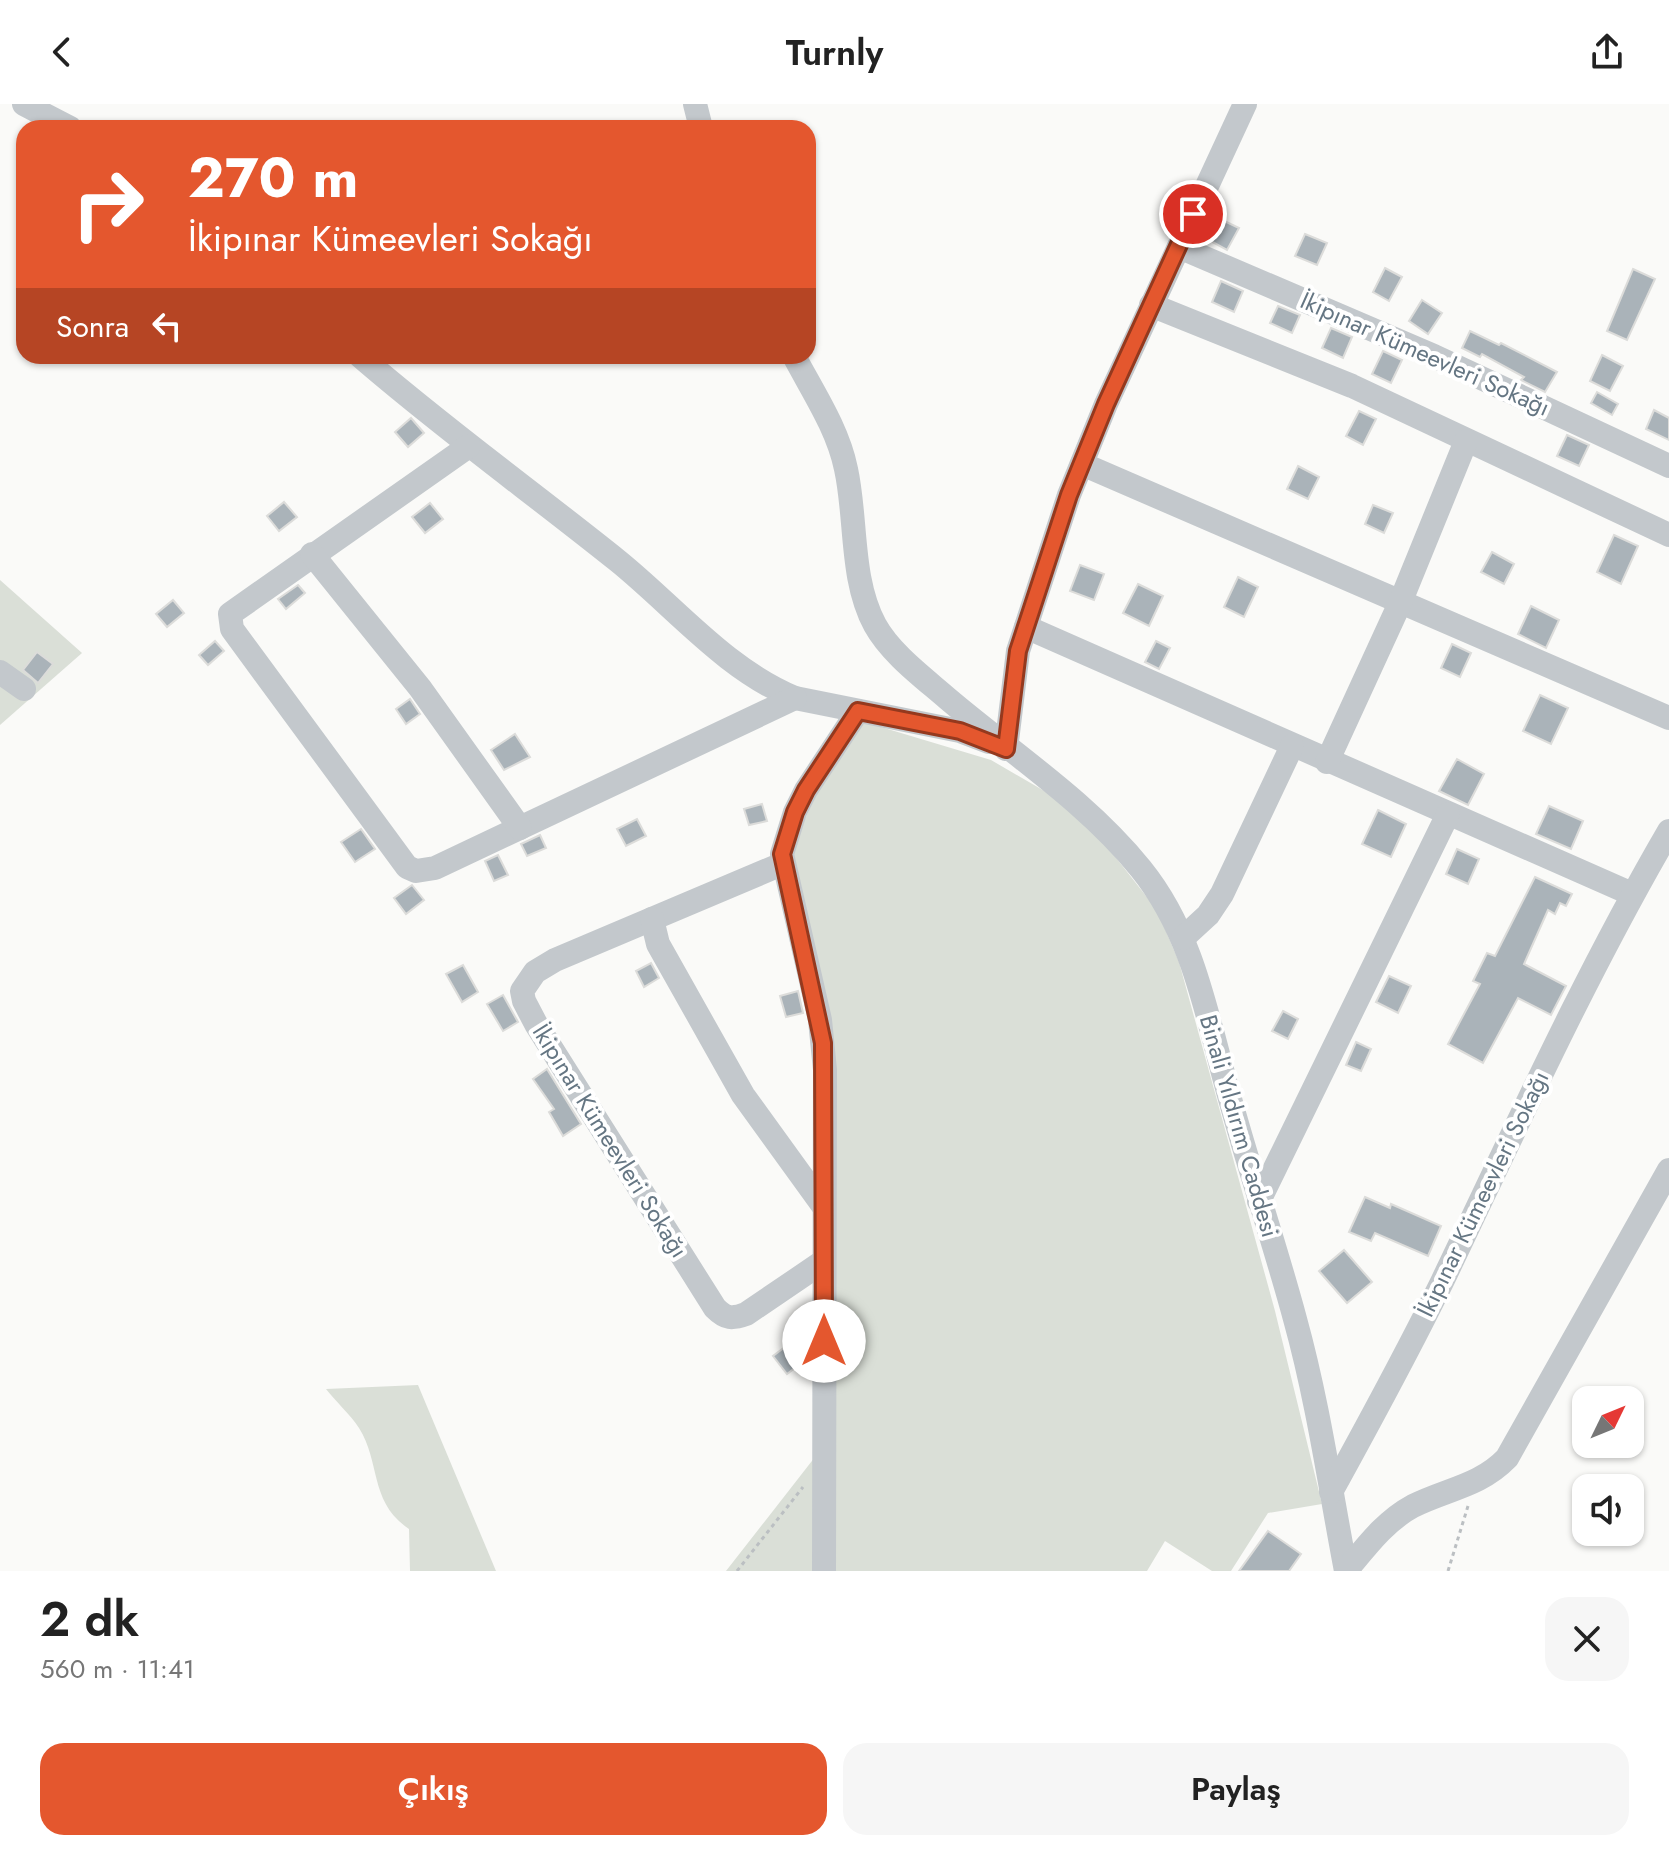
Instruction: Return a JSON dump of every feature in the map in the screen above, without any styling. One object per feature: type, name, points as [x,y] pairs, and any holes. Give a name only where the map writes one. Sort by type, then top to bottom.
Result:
[{"type":"street","points":[[24,104],[55,120]]},
{"type":"street","points":[[1006,749],[1018,651],[1082,464],[1151,305],[1245,104]]},
{"type":"street","name":"İkipınar Kümeevleri Sokağı","points":[[1179,247],[1434,356],[1669,466]]},
{"type":"street","points":[[1151,305],[1352,386],[1669,535]]},
{"type":"street","points":[[370,364],[618,562],[748,673],[795,698],[960,731],[1006,749]]},
{"type":"street","points":[[798,364],[836,439],[846,468],[860,576],[868,610],[877,629],[932,685],[1006,749]]},
{"type":"street","points":[[1327,762],[1400,603],[1466,441]]},
{"type":"street","points":[[469,446],[230,614],[232,629],[407,867],[425,871],[795,698]]},
{"type":"street","points":[[1082,464],[1669,718]]},
{"type":"street","points":[[312,554],[420,688],[520,828]]},
{"type":"street","points":[[1026,627],[1632,894]]},
{"type":"street","points":[[0,672],[24,689]]},
{"type":"street","points":[[824,1571],[823,1043],[782,864],[795,812],[858,711]]},
{"type":"street","points":[[1183,938],[1208,915],[1222,894],[1292,746]]},
{"type":"street","name":"Binali Yıldırım Caddesi","points":[[1006,749],[1050,781],[1113,838],[1159,893],[1183,938],[1295,1318],[1346,1571]]},
{"type":"street","points":[[1259,1201],[1448,814]]},
{"type":"street","name":"İkipınar Kümeevleri Sokağı","points":[[1331,1492],[1441,1283],[1534,1086],[1632,894],[1669,831]]},
{"type":"street","name":"İkipınar Kümeevleri Sokağı","points":[[782,864],[545,966],[527,980],[522,991],[524,1001],[715,1308],[723,1316],[733,1319],[746,1314],[824,1261]]},
{"type":"street","points":[[652,919],[658,944],[743,1095],[824,1207]]},
{"type":"street","points":[[1346,1571],[1381,1529],[1413,1506],[1475,1483],[1501,1464],[1523,1434],[1669,1170]]},
{"type":"path","points":[[1448,1571],[1475,1483]]},
{"type":"path","points":[[737,1571],[806,1484]]},
{"type":"shaded area","points":[[0,580],[82,653],[0,725]]},
{"type":"shaded area","points":[[861,721],[991,760],[1053,796],[1106,845],[1157,910],[1179,962],[1275,1311],[1322,1504],[1268,1513],[1231,1571],[1212,1571],[1165,1541],[1147,1571],[726,1571],[815,1457],[835,1066],[791,862],[811,806]]},
{"type":"shaded area","points":[[418,1385],[496,1571],[410,1571],[409,1529],[387,1507],[359,1428],[326,1389]]},
{"type":"building","points":[[1218,218],[1239,228],[1227,250],[1207,239]]},
{"type":"building","points":[[1305,234],[1327,243],[1317,265],[1295,256]]},
{"type":"building","points":[[1385,268],[1402,277],[1389,301],[1373,292]]},
{"type":"building","points":[[1633,269],[1655,279],[1627,340],[1607,331]]},
{"type":"building","points":[[1221,281],[1243,291],[1234,312],[1212,302]]},
{"type":"building","points":[[1422,300],[1442,313],[1428,334],[1409,321]]},
{"type":"building","points":[[1278,306],[1300,315],[1292,333],[1270,323]]},
{"type":"building","points":[[1331,328],[1352,337],[1343,358],[1322,348]]},
{"type":"building","points":[[1470,331],[1557,372],[1545,392],[1482,354],[1480,357],[1462,348]]},
{"type":"building","points":[[1383,351],[1402,360],[1391,383],[1372,374]]},
{"type":"building","points":[[1602,355],[1623,366],[1610,391],[1590,381]]},
{"type":"building","points":[[1597,392],[1618,404],[1612,415],[1591,403]]},
{"type":"building","points":[[1654,410],[1669,418],[1669,440],[1646,429]]},
{"type":"building","points":[[1359,411],[1376,419],[1363,445],[1346,436]]},
{"type":"building","points":[[411,418],[424,433],[408,447],[395,432]]},
{"type":"building","points":[[1567,435],[1589,445],[1579,466],[1557,456]]},
{"type":"building","points":[[1298,466],[1319,477],[1308,499],[1287,489]]},
{"type":"building","points":[[284,502],[297,517],[279,531],[267,516]]},
{"type":"building","points":[[430,503],[443,519],[425,533],[412,517]]},
{"type":"building","points":[[1373,505],[1393,513],[1384,533],[1365,524]]},
{"type":"building","points":[[1614,535],[1638,546],[1621,584],[1597,572]]},
{"type":"building","points":[[1492,552],[1514,564],[1504,584],[1481,572]]},
{"type":"building","points":[[1080,565],[1104,574],[1094,600],[1070,591]]},
{"type":"building","points":[[1238,577],[1258,587],[1244,617],[1224,607]]},
{"type":"building","points":[[1138,584],[1163,596],[1149,626],[1123,613]]},
{"type":"building","points":[[298,585],[305,593],[286,609],[278,599]]},
{"type":"building","points":[[173,600],[184,613],[167,627],[156,614]]},
{"type":"building","points":[[1531,606],[1559,620],[1546,648],[1518,634]]},
{"type":"building","points":[[215,641],[224,651],[208,665],[199,655]]},
{"type":"building","points":[[1156,641],[1170,648],[1159,669],[1145,662]]},
{"type":"building","points":[[1452,644],[1471,653],[1460,677],[1441,668]]},
{"type":"building","points":[[37,652],[53,664],[38,683],[23,670]]},
{"type":"building","points":[[1540,695],[1568,708],[1551,744],[1523,731]]},
{"type":"building","points":[[410,699],[420,714],[406,724],[396,709]]},
{"type":"building","points":[[515,734],[530,757],[504,770],[491,750]]},
{"type":"building","points":[[1457,759],[1484,774],[1468,805],[1439,791]]},
{"type":"building","points":[[762,804],[767,821],[749,825],[744,809]]},
{"type":"building","points":[[1549,806],[1583,821],[1571,849],[1536,834]]},
{"type":"building","points":[[1378,810],[1406,824],[1391,857],[1362,844]]},
{"type":"building","points":[[637,819],[646,836],[626,846],[617,829]]},
{"type":"building","points":[[361,829],[375,849],[355,862],[341,842]]},
{"type":"building","points":[[540,835],[546,848],[527,856],[521,844]]},
{"type":"building","points":[[1457,849],[1479,859],[1468,884],[1446,874]]},
{"type":"building","points":[[498,855],[508,875],[494,881],[485,861]]},
{"type":"building","points":[[1535,877],[1572,894],[1566,906],[1560,903],[1555,914],[1548,910],[1524,964],[1566,986],[1551,1015],[1518,998],[1483,1063],[1448,1044],[1480,984],[1473,981],[1487,953],[1495,956]]},
{"type":"building","points":[[412,885],[424,900],[406,914],[394,898]]},
{"type":"building","points":[[651,963],[659,978],[644,987],[636,971]]},
{"type":"building","points":[[463,965],[478,992],[462,1002],[446,974]]},
{"type":"building","points":[[1389,976],[1411,986],[1398,1013],[1376,1002]]},
{"type":"building","points":[[798,991],[803,1013],[786,1017],[780,996]]},
{"type":"building","points":[[503,995],[518,1022],[503,1031],[487,1004]]},
{"type":"building","points":[[1283,1011],[1298,1019],[1288,1039],[1272,1031]]},
{"type":"building","points":[[1356,1042],[1371,1049],[1361,1071],[1346,1065]]},
{"type":"building","points":[[547,1069],[581,1124],[563,1136],[549,1112],[554,1109],[533,1079]]},
{"type":"building","points":[[1365,1197],[1390,1208],[1391,1204],[1441,1226],[1428,1256],[1375,1233],[1371,1241],[1349,1232]]},
{"type":"building","points":[[1344,1250],[1372,1282],[1347,1303],[1319,1271]]},
{"type":"building","points":[[797,1338],[809,1357],[787,1374],[773,1356]]},
{"type":"building","points":[[1268,1531],[1301,1554],[1289,1571],[1239,1571]]},
{"type":"route","points":[[824,1341],[823,1043],[797,918],[782,864],[786,839],[806,790],[858,711],[960,731],[1006,749],[1018,651],[1069,495],[1106,404],[1193,214]]}]
